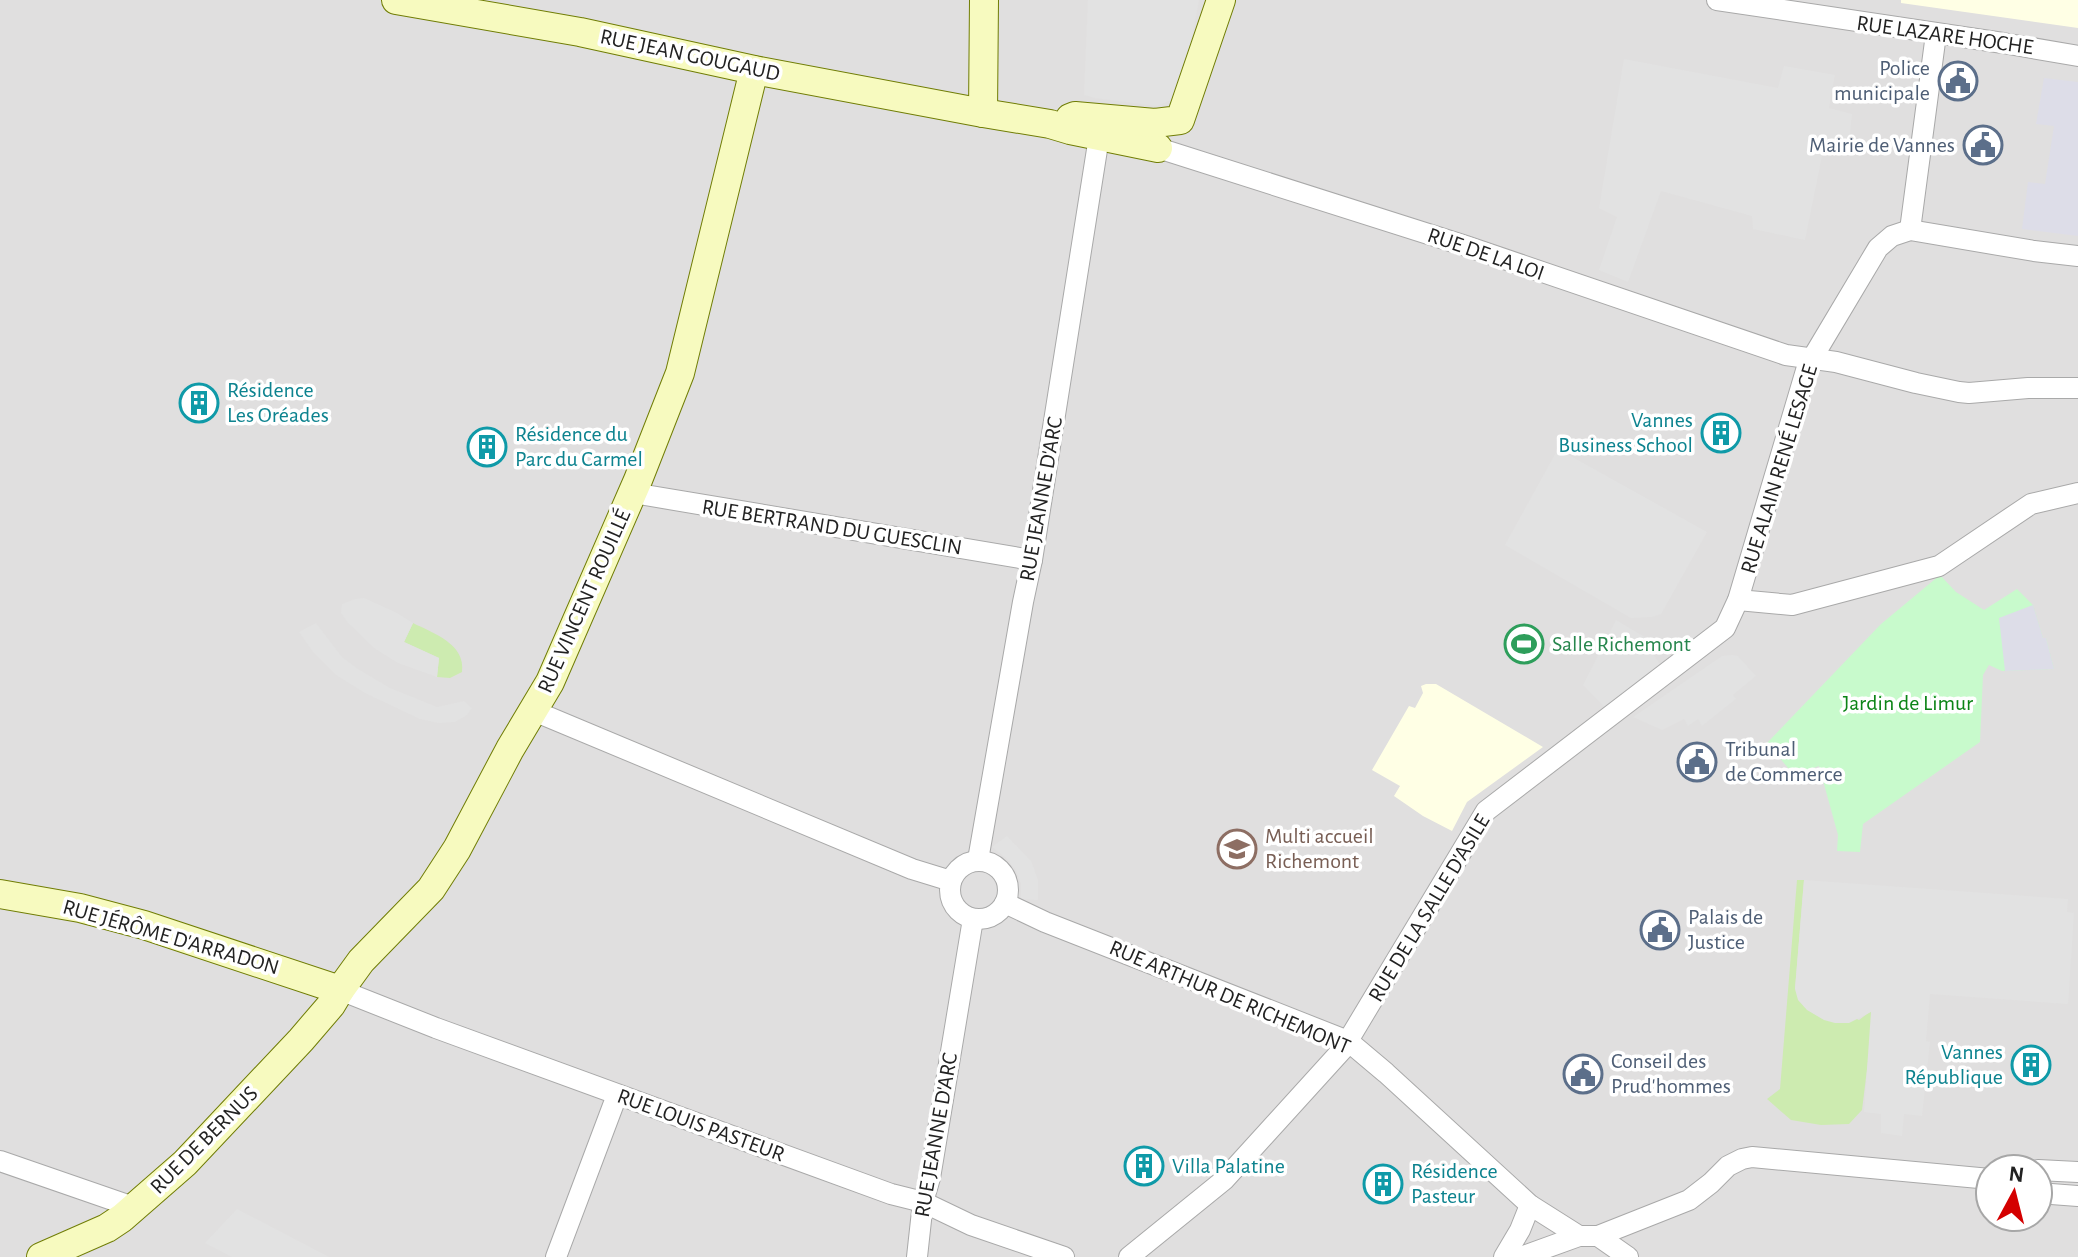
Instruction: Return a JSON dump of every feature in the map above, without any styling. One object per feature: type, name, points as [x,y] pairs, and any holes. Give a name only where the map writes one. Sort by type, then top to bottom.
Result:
[{"type":"street","name":"RUE JEAN GOUGAUD","points":[[396,0],[567,29],[754,70],[1050,124]]},
{"type":"street","points":[[983,113],[984,0]]},
{"type":"street","points":[[1050,124],[1075,116],[1155,123],[1180,120],[1221,0]]},
{"type":"street","name":"RUE LAZARE HOCHE","points":[[1717,0],[2078,56]]},
{"type":"street","points":[[1936,34],[1910,230],[2078,256]]},
{"type":"street","name":"RUE VINCENT ROUILLÉ","points":[[340,990],[361,961],[431,889],[550,682],[633,493],[680,373],[754,70]]},
{"type":"street","points":[[1050,124],[1158,148]]},
{"type":"street","name":"RUE JEANNE D'ARC","points":[[978,860],[1032,560],[1099,137]]},
{"type":"street","name":"RUE DE LA LOI","points":[[1158,148],[1466,246],[1786,355],[1813,358],[1959,392],[2078,388]]},
{"type":"street","name":"RUE ALAIN RENÉ LESAGE","points":[[1738,600],[1802,383],[1813,358],[1878,248],[1892,236],[1910,230]]},
{"type":"street","name":"RUE BERTRAND DU GUESCLIN","points":[[633,493],[1032,560]]},
{"type":"street","points":[[1738,600],[1792,605],[1939,566],[2031,504],[2078,493]]},
{"type":"street","name":"RUE DE LA SALLE D'ASILE","points":[[1129,1257],[1224,1180],[1336,1056],[1348,1041],[1486,811],[1725,628],[1738,600]]},
{"type":"street","points":[[534,711],[912,869],[951,881]]},
{"type":"street","points":[[978,860],[993,864],[1004,874],[1009,889],[1005,903],[995,915],[973,919],[956,909],[949,891],[959,869],[978,860]]},
{"type":"street","name":"RUE JÉRÔME D'ARRADON","points":[[0,894],[45,901],[137,923],[340,990]]},
{"type":"street","name":"RUE ARTHUR DE RICHEMONT","points":[[1005,903],[1045,922],[1348,1041],[1530,1205],[1628,1257]]},
{"type":"street","name":"RUE JEANNE D'ARC","points":[[917,1257],[923,1202],[930,1178],[973,919]]},
{"type":"street","name":"RUE LOUIS PASTEUR","points":[[340,990],[617,1095],[891,1194],[923,1202],[971,1225],[1064,1257]]},
{"type":"street","name":"RUE DE BERNUS","points":[[41,1257],[107,1228],[136,1208],[230,1117],[331,1005],[340,990]]},
{"type":"street","points":[[556,1257],[617,1095]]},
{"type":"street","points":[[1521,1257],[1689,1200],[1736,1161],[1752,1157],[1974,1178]]},
{"type":"street","points":[[0,1161],[136,1208]]},
{"type":"street","points":[[2054,1171],[2078,1172]]},
{"type":"street","points":[[2054,1194],[2078,1196]]},
{"type":"street","points":[[1504,1257],[1530,1205]]},
{"type":"shaded area","points":[[0,0],[2078,0],[2078,1257],[0,1257]]},
{"type":"shaded area","points":[[1088,0],[1199,0],[1181,96],[1157,106],[1084,95]]},
{"type":"shaded area","points":[[1901,0],[2078,0],[2078,28],[1901,3]]},
{"type":"shaded area","points":[[1624,59],[1778,88],[1784,66],[1835,75],[1829,108],[1852,114],[1848,155],[1823,151],[1805,240],[1753,229],[1752,216],[1661,191],[1628,282],[1599,270],[1617,217],[1599,208]]},
{"type":"shaded area","points":[[2044,78],[2078,82],[2078,236],[2022,229],[2028,182],[2045,184],[2054,126],[2036,124]]},
{"type":"shaded area","points":[[1558,449],[1707,532],[1661,614],[1631,618],[1505,545]]},
{"type":"shaded area","points":[[364,598],[413,623],[404,642],[439,658],[437,677],[398,663],[374,648],[348,623],[341,613],[342,604]]},
{"type":"shaded area","points":[[2033,605],[2054,669],[2005,671],[1999,618]]},
{"type":"shaded area","points":[[1616,620],[1660,646],[1653,654],[1663,668],[1606,709],[1583,685]]},
{"type":"shaded area","points":[[316,623],[342,657],[390,688],[437,707],[464,701],[472,708],[455,722],[438,723],[420,719],[365,693],[336,675],[313,652],[299,632]]},
{"type":"shaded area","points":[[1722,656],[1738,656],[1756,676],[1733,695],[1736,699],[1702,726],[1698,719],[1688,726],[1684,719],[1662,730],[1633,717]]},
{"type":"shaded area","points":[[1436,684],[1543,747],[1467,802],[1452,831],[1394,796],[1400,786],[1372,770],[1409,706],[1415,708],[1423,693],[1421,686]]},
{"type":"shaded area","points":[[1007,836],[1031,861],[1038,880],[1038,900],[1021,899],[1021,884],[1016,870],[992,847]]},
{"type":"shaded area","points":[[1804,880],[2068,899],[2067,912],[2074,913],[2068,1004],[1930,994],[1926,1041],[1930,1042],[1922,1116],[1904,1114],[1902,1136],[1881,1133],[1881,1114],[1864,1112],[1871,1012],[1849,1023],[1835,1023],[1807,1010],[1798,1000],[1795,989]]},
{"type":"shaded area","points":[[237,1209],[329,1257],[232,1257],[205,1243]]},
{"type":"green space","name":"Jardin de Limur","points":[[1940,575],[1956,592],[1984,610],[2017,589],[2033,605],[2054,669],[2002,671],[1989,665],[1983,675],[1980,742],[1863,824],[1860,852],[1837,851],[1838,835],[1819,766],[1794,775],[1767,743],[1881,624]]},
{"type":"green space","points":[[413,623],[454,647],[462,662],[462,672],[450,678],[437,677],[439,658],[404,642]]},
{"type":"green space","points":[[1797,880],[1804,880],[1795,989],[1859,1020],[1871,1011],[1862,1110],[1849,1124],[1821,1125],[1791,1120],[1767,1099],[1780,1089]]},
{"type":"place","name":"Police municipale","points":[[1958,81]]},
{"type":"place","name":"Mairie de Vannes","points":[[1983,145]]},
{"type":"place","name":"Résidence Les Oréades","points":[[199,403]]},
{"type":"place","name":"Vannes Business School","points":[[1721,433]]},
{"type":"place","name":"Résidence du Parc du Carmel","points":[[487,447]]},
{"type":"place","name":"Salle Richemont","points":[[1524,644]]},
{"type":"place","name":"Tribunal de Commerce","points":[[1697,762]]},
{"type":"place","name":"Multi accueil Richemont","points":[[1237,849]]},
{"type":"place","name":"Palais de Justice","points":[[1660,930]]},
{"type":"place","name":"Vannes République","points":[[2031,1065]]},
{"type":"place","name":"Conseil des Prud'hommes","points":[[1583,1074]]},
{"type":"place","name":"Villa Palatine","points":[[1144,1166]]},
{"type":"place","name":"Résidence Pasteur","points":[[1383,1184]]}]
